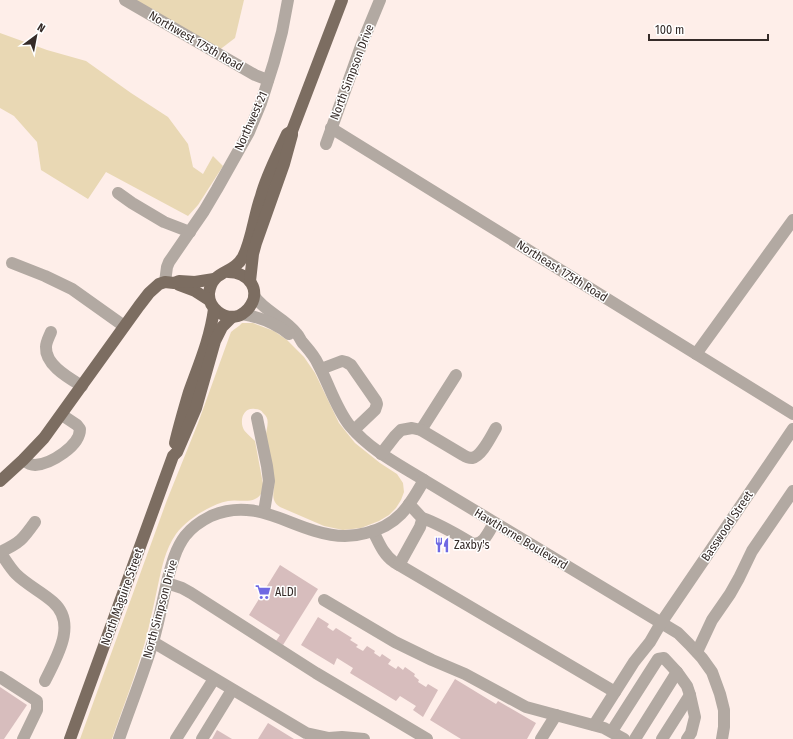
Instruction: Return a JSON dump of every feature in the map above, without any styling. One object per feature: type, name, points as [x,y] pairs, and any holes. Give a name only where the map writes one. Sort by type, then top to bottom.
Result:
[{"type":"main road","points":[[170,282],[195,291],[223,315],[237,316],[250,307],[254,296],[250,281],[253,254],[256,243],[284,164],[292,131],[342,0]]},
{"type":"main road","points":[[0,481],[44,438],[149,293],[159,284],[179,281],[195,282],[214,279],[219,275],[228,272],[238,264],[243,258],[247,248],[267,175],[287,134],[292,131]]},
{"type":"main road","points":[[228,272],[242,274],[250,281]]},
{"type":"main road","points":[[212,304],[210,290],[214,279]]},
{"type":"main road","name":"North Maguire Street","points":[[173,456],[172,450],[188,394],[209,338],[212,325],[212,304]]},
{"type":"main road","name":"North Maguire Street","points":[[70,739],[173,456],[177,452],[196,408],[215,341],[222,327],[237,316]]},
{"type":"street","name":"Northwest 175th Road","points":[[125,0],[255,75],[268,80]]},
{"type":"street","name":"Northwest 21","points":[[170,282],[167,267],[169,262],[217,189],[249,132],[261,102],[274,62],[288,0]]},
{"type":"street","name":"North Simpson Drive","points":[[326,144],[361,46],[380,0]]},
{"type":"street","name":"Northeast 175th Road","points":[[331,128],[793,414]]},
{"type":"street","points":[[118,193],[164,222],[190,232]]},
{"type":"street","points":[[696,354],[793,220]]},
{"type":"street","points":[[12,262],[72,289],[124,326]]},
{"type":"street","name":"Hawthorne Boulevard","points":[[254,296],[260,303],[291,328],[309,349],[321,369],[340,410],[349,425],[363,440],[382,454],[494,523],[678,633],[697,652],[712,672],[724,710],[722,739]]},
{"type":"street","name":"Hawthorne Boulevard","points":[[237,316],[253,316],[271,322],[294,338],[301,340]]},
{"type":"street","points":[[51,332],[46,346],[46,353],[49,360],[62,373],[82,386]]},
{"type":"street","points":[[321,369],[342,361],[346,362],[351,365],[376,402],[377,404],[375,410],[354,430]]},
{"type":"street","points":[[421,430],[456,375]]},
{"type":"street","points":[[23,460],[34,465],[47,463],[63,454],[70,447],[79,436],[80,429],[77,425],[62,415]]},
{"type":"street","points":[[257,418],[268,466],[269,481],[264,512]]},
{"type":"street","points":[[382,454],[401,430],[412,428],[421,430],[463,456],[471,458],[481,452],[496,428]]},
{"type":"street","name":"Basswood Street","points":[[594,725],[634,662],[650,642],[660,623],[793,430]]},
{"type":"street","name":"North Simpson Drive","points":[[119,739],[153,642],[173,559],[184,537],[192,527],[206,518],[219,513],[234,510],[252,510],[264,512],[305,528],[332,535],[359,535],[388,525],[397,518],[416,495],[424,480]]},
{"type":"street","points":[[697,652],[712,620],[730,594],[752,551],[793,491]]},
{"type":"street","points":[[409,504],[422,518],[447,528],[473,544],[477,544],[482,541],[494,523]]},
{"type":"street","points":[[399,565],[420,527],[422,518]]},
{"type":"street","points":[[35,522],[24,538],[12,547],[0,552],[20,578],[55,603],[63,617],[65,624],[63,638],[57,656],[45,681]]},
{"type":"street","points":[[373,531],[387,557],[399,565],[615,692]]},
{"type":"street","points":[[167,583],[191,593],[316,673],[427,739]]},
{"type":"street","points":[[324,600],[395,642],[465,674],[526,707],[604,728],[612,731],[624,739]]},
{"type":"street","points":[[153,642],[306,733],[329,738],[342,737],[364,739]]},
{"type":"street","points":[[612,731],[658,659],[664,658],[677,672],[690,695],[695,717],[691,733],[687,739]]},
{"type":"street","points":[[635,739],[677,672]]},
{"type":"street","points":[[0,677],[37,701],[37,710],[23,739]]},
{"type":"street","points":[[176,739],[214,679]]},
{"type":"street","points":[[202,739],[232,690]]},
{"type":"street","points":[[662,739],[690,695]]},
{"type":"street","points":[[541,739],[556,715]]},
{"type":"shaded area","points":[[136,0],[244,0],[235,38],[218,51]]},
{"type":"shaded area","points":[[0,33],[47,50],[86,61],[168,117],[188,144],[193,167],[203,174],[213,156],[223,166],[198,205],[188,216],[106,172],[88,199],[41,170],[37,142],[14,116],[0,108]]},
{"type":"shaded area","points":[[242,323],[253,323],[274,331],[287,340],[304,357],[315,373],[339,423],[355,443],[380,463],[397,474],[403,483],[404,492],[401,500],[389,515],[379,521],[361,528],[343,530],[324,526],[280,507],[273,498],[274,477],[266,444],[268,422],[266,416],[260,410],[256,409],[251,409],[245,412],[242,423],[245,431],[255,441],[263,484],[262,493],[257,498],[252,500],[231,501],[214,505],[192,518],[176,534],[164,559],[149,628],[134,679],[112,739],[80,739],[167,500],[198,423],[231,332]]},
{"type":"building","points":[[280,565],[318,589],[283,645],[276,641],[280,635],[249,615]]},
{"type":"building","points":[[318,617],[329,624],[327,627],[333,631],[336,628],[352,638],[350,640],[358,645],[356,647],[363,651],[367,646],[375,651],[374,653],[380,657],[382,654],[391,660],[388,664],[396,669],[398,666],[403,670],[405,667],[415,674],[414,676],[419,680],[418,682],[426,687],[428,684],[438,690],[423,717],[413,710],[416,706],[400,696],[396,701],[350,673],[353,668],[337,658],[334,665],[301,645]]},
{"type":"building","points":[[455,679],[496,704],[498,701],[536,723],[527,739],[461,739],[430,720]]},
{"type":"building","points":[[0,687],[27,705],[4,739],[0,739]]},
{"type":"building","points":[[268,723],[294,739],[258,739]]},
{"type":"building","points":[[217,730],[232,739],[212,739]]},
{"type":"place","name":"Zaxby's","points":[[442,545]]},
{"type":"place","name":"ALDI","points":[[263,592]]}]
